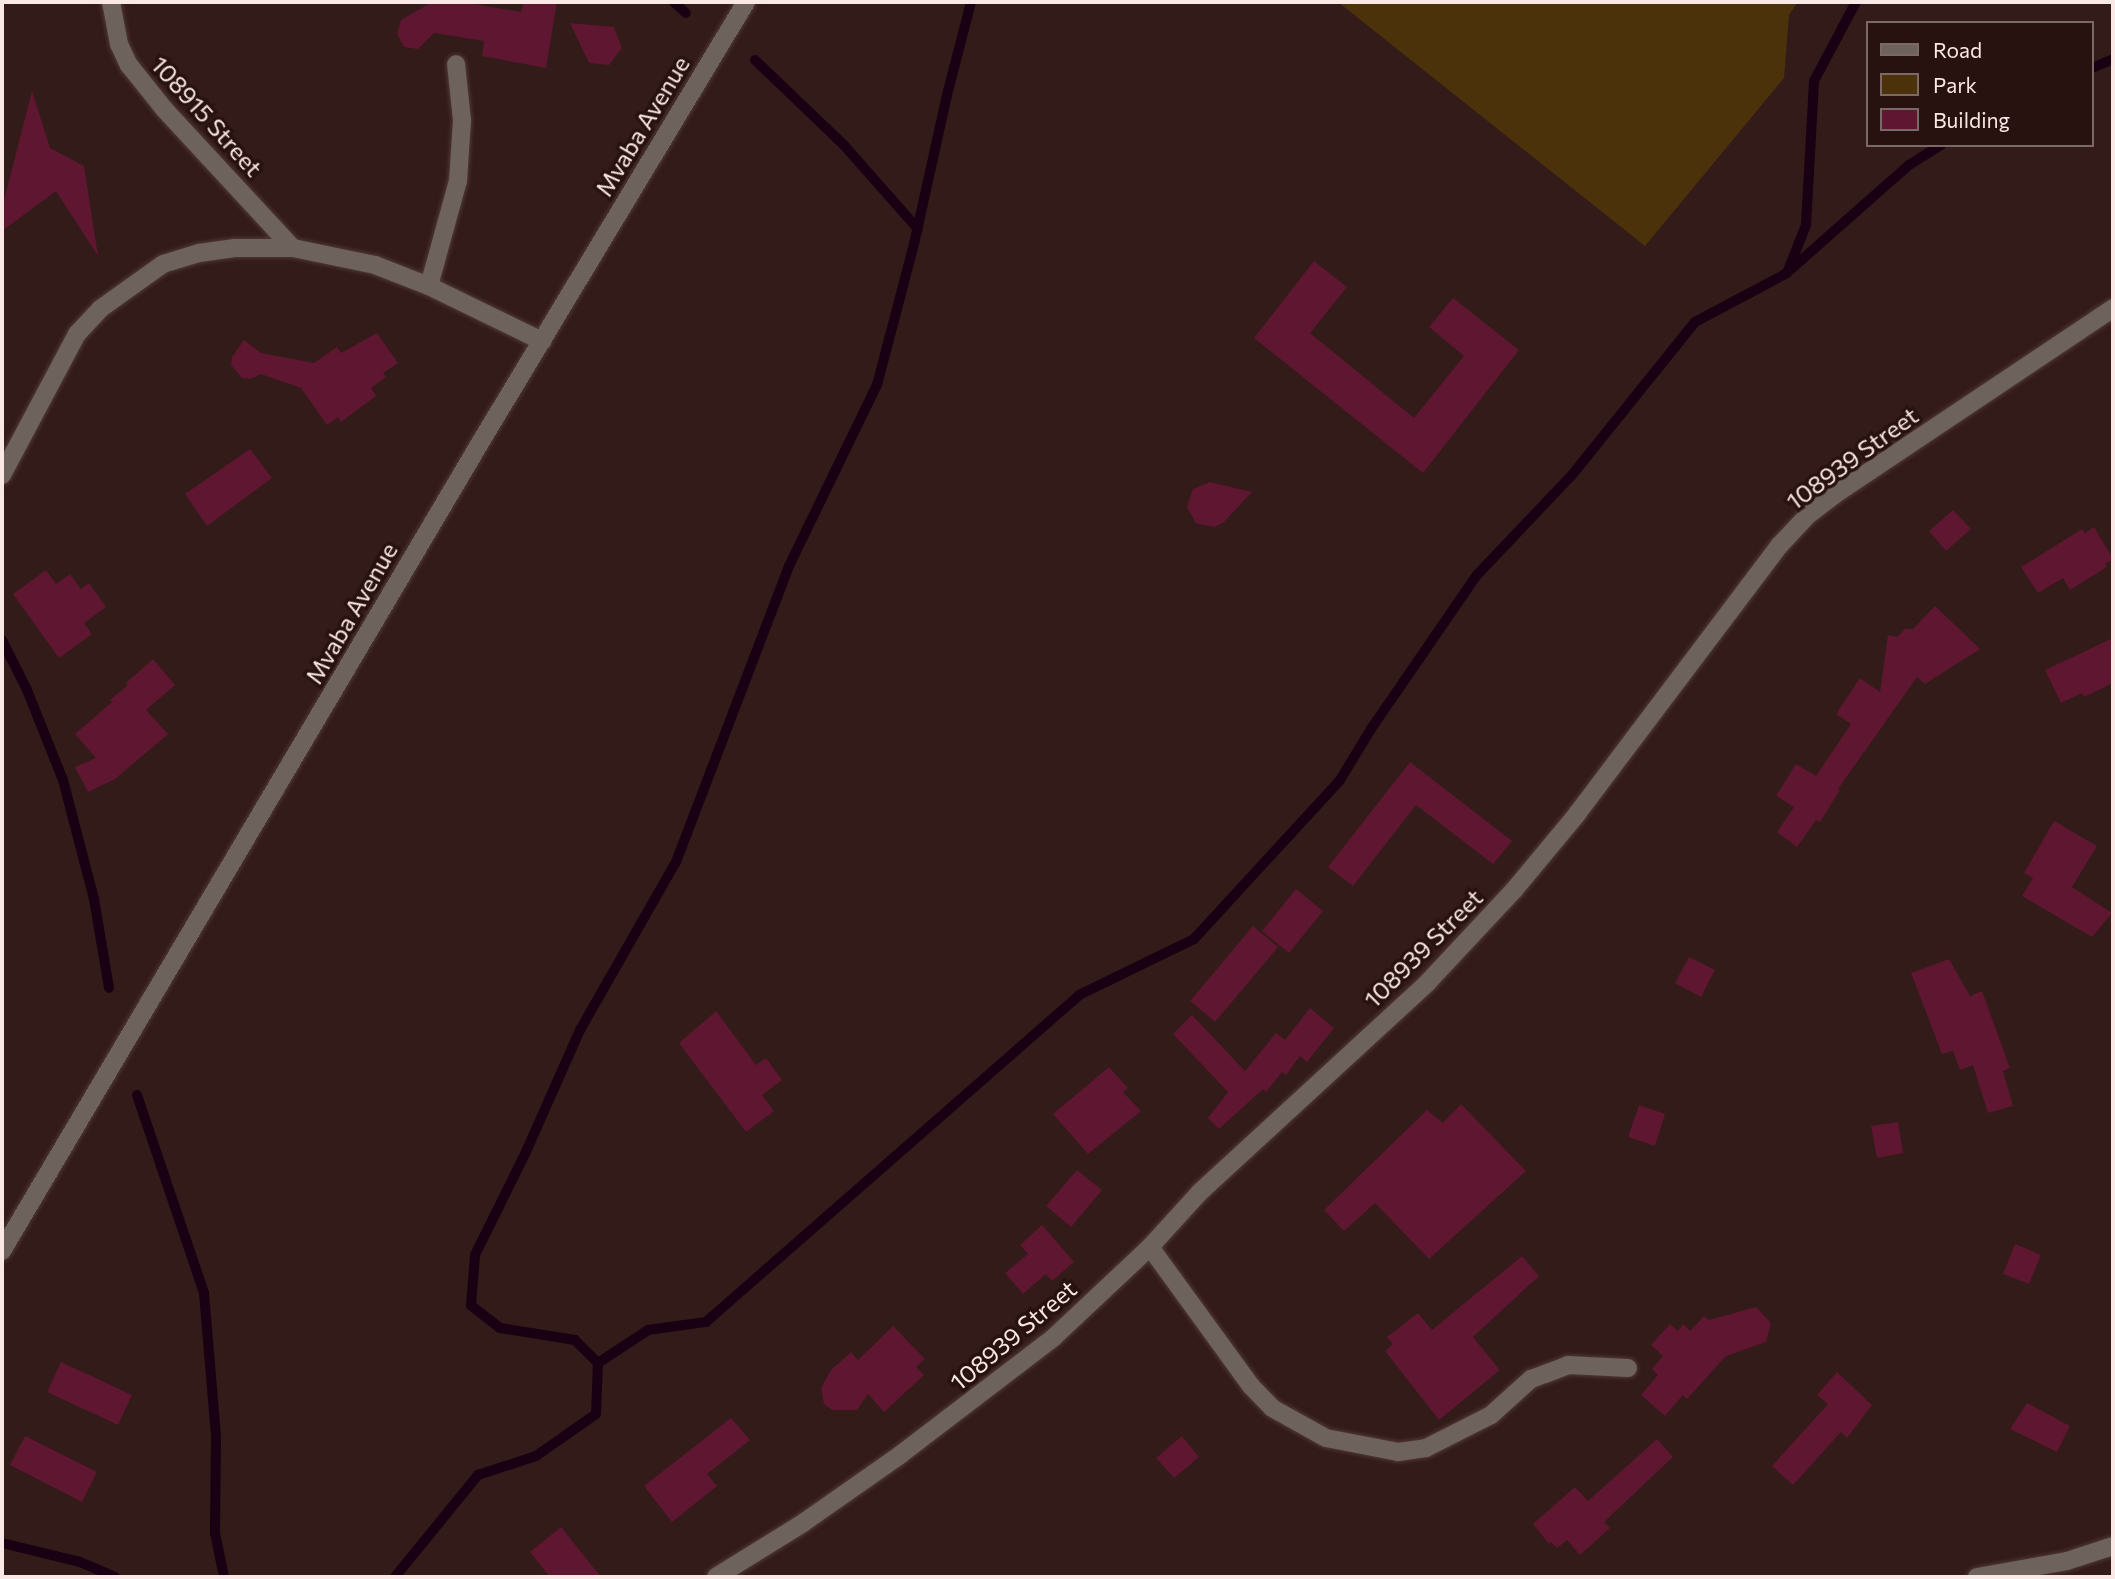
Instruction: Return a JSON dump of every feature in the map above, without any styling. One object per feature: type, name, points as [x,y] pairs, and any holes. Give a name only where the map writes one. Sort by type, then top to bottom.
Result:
[{"type":"street","name":"108915 Street","points":[[111,2],[119,44],[129,65],[165,110],[293,247]]},
{"type":"street","name":"Mvaba Avenue","points":[[2,1251],[746,2]]},
{"type":"street","points":[[429,286],[458,181],[462,120],[456,64]]},
{"type":"street","points":[[2,475],[77,334],[127,288],[163,264],[198,253],[235,248],[293,247],[375,265],[429,286],[542,341]]},
{"type":"street","name":"108939 Street","points":[[716,1577],[803,1523],[983,1394],[1053,1338],[1150,1247],[1200,1192],[1428,982],[1514,890],[1684,676],[1779,546],[1808,515],[2113,308]]},
{"type":"street","points":[[1150,1247],[1207,1329],[1258,1393],[1272,1408],[1326,1438],[1398,1452],[1426,1448],[1491,1415],[1531,1379],[1568,1365],[1628,1368]]},
{"type":"street","points":[[1977,1577],[2067,1562],[2113,1546]]},
{"type":"green space","points":[[1338,2],[1798,2],[1789,15],[1784,78],[1645,246]]},
{"type":"building","points":[[432,2],[462,2],[521,12],[523,2],[557,2],[546,68],[482,56],[484,41],[434,33],[418,49],[404,47],[397,34],[401,20]]},
{"type":"building","points":[[570,23],[614,27],[622,48],[609,65],[589,63]]},
{"type":"building","points":[[32,91],[50,148],[84,166],[98,256],[56,191],[2,231],[2,208]]},
{"type":"building","points":[[1314,261],[1347,287],[1310,333],[1414,418],[1464,356],[1429,327],[1453,298],[1519,350],[1423,473],[1254,338]]},
{"type":"building","points":[[377,333],[398,363],[383,373],[386,377],[371,388],[376,396],[341,422],[338,417],[327,425],[301,388],[261,374],[250,379],[242,378],[231,365],[232,357],[244,340],[261,353],[314,363],[337,347],[341,353]]},
{"type":"building","points":[[250,449],[272,478],[207,526],[185,494]]},
{"type":"building","points":[[1210,482],[1252,492],[1223,523],[1214,527],[1196,523],[1187,507],[1193,489]]},
{"type":"building","points":[[1953,510],[1971,529],[1946,551],[1929,531]]},
{"type":"building","points":[[2094,527],[2113,559],[2105,564],[2107,567],[2070,590],[2063,578],[2038,593],[2021,567],[2082,529],[2085,533]]},
{"type":"building","points":[[46,570],[56,584],[70,574],[81,589],[89,583],[106,607],[84,623],[92,634],[59,658],[13,594]]},
{"type":"building","points":[[1935,606],[1980,649],[1925,684],[1917,677],[1838,789],[1840,790],[1820,822],[1816,820],[1797,847],[1777,832],[1794,807],[1776,796],[1796,764],[1816,776],[1851,724],[1836,714],[1860,678],[1880,692],[1888,635],[1897,637],[1905,629],[1913,629]]},
{"type":"building","points":[[2113,638],[2113,683],[2084,697],[2082,693],[2061,703],[2045,670]]},
{"type":"building","points":[[153,659],[175,685],[146,710],[168,734],[115,779],[88,792],[75,767],[96,758],[75,734],[112,702],[110,700],[128,685],[126,683]]},
{"type":"building","points":[[1410,762],[1512,841],[1493,864],[1416,805],[1353,886],[1328,867]]},
{"type":"building","points":[[2054,821],[2097,846],[2072,887],[2112,913],[2092,937],[2022,896],[2033,878],[2024,873]]},
{"type":"building","points":[[1296,889],[1323,911],[1289,953],[1262,931]]},
{"type":"building","points":[[1253,926],[1278,947],[1215,1022],[1190,1001]]},
{"type":"building","points":[[1689,957],[1715,970],[1701,997],[1675,983]]},
{"type":"building","points":[[1949,959],[1970,996],[1982,991],[2010,1068],[2003,1071],[2013,1106],[1988,1113],[1973,1065],[1960,1070],[1953,1051],[1942,1054],[1911,973]]},
{"type":"building","points":[[1310,1008],[1334,1028],[1307,1062],[1300,1056],[1286,1075],[1282,1072],[1266,1092],[1263,1089],[1219,1129],[1208,1118],[1228,1092],[1173,1034],[1192,1015],[1245,1071],[1276,1033],[1285,1040]]},
{"type":"building","points":[[716,1011],[756,1065],[766,1058],[782,1080],[762,1095],[774,1111],[746,1132],[679,1043]]},
{"type":"building","points":[[1109,1067],[1128,1088],[1123,1092],[1141,1111],[1088,1154],[1053,1114]]},
{"type":"building","points":[[1461,1104],[1526,1171],[1429,1259],[1375,1203],[1344,1231],[1324,1210],[1427,1110],[1443,1123]]},
{"type":"building","points":[[1639,1105],[1665,1114],[1655,1146],[1628,1137]]},
{"type":"building","points":[[1898,1122],[1903,1153],[1877,1158],[1871,1126]]},
{"type":"building","points":[[1077,1170],[1102,1190],[1071,1227],[1046,1206]]},
{"type":"building","points":[[1042,1225],[1074,1262],[1052,1281],[1046,1274],[1023,1294],[1005,1273],[1028,1254],[1020,1245]]},
{"type":"building","points":[[2015,1244],[2041,1255],[2029,1284],[2003,1274]]},
{"type":"building","points":[[1522,1256],[1539,1276],[1473,1337],[1500,1370],[1439,1420],[1385,1351],[1393,1344],[1387,1337],[1418,1313],[1432,1330]]},
{"type":"building","points":[[1756,1307],[1771,1323],[1766,1342],[1726,1356],[1687,1399],[1683,1395],[1665,1416],[1641,1395],[1658,1375],[1652,1369],[1663,1356],[1651,1345],[1670,1324],[1678,1331],[1683,1324],[1690,1331],[1704,1316],[1709,1320]]},
{"type":"building","points":[[893,1326],[925,1359],[916,1367],[924,1375],[884,1412],[868,1394],[857,1410],[832,1410],[824,1404],[821,1388],[831,1370],[851,1352],[858,1360]]},
{"type":"building","points":[[61,1362],[132,1395],[118,1425],[47,1392]]},
{"type":"building","points":[[1837,1372],[1872,1405],[1847,1438],[1841,1432],[1793,1485],[1772,1466],[1828,1404],[1817,1395]]},
{"type":"building","points":[[2027,1403],[2070,1426],[2057,1452],[2010,1429]]},
{"type":"building","points":[[731,1418],[750,1440],[707,1474],[717,1486],[672,1522],[644,1486]]},
{"type":"building","points":[[25,1436],[97,1472],[82,1502],[10,1465]]},
{"type":"building","points":[[1182,1436],[1199,1457],[1174,1478],[1156,1458]]},
{"type":"building","points":[[1657,1439],[1673,1457],[1604,1522],[1610,1528],[1580,1555],[1567,1540],[1557,1548],[1551,1542],[1549,1544],[1533,1524],[1575,1487],[1588,1501]]},
{"type":"building","points":[[561,1527],[601,1577],[550,1577],[530,1552]]},
{"type":"waterway","points":[[674,2],[686,13]]},
{"type":"waterway","points":[[395,1577],[478,1475],[536,1456],[596,1414],[598,1363],[575,1340],[500,1328],[471,1305],[475,1255],[525,1154],[580,1030],[676,862],[789,566],[877,385],[914,244],[971,2]]},
{"type":"waterway","points":[[598,1363],[648,1330],[706,1322],[1079,995],[1194,939],[1340,780],[1371,729],[1477,575],[1572,475],[1695,322],[1787,273],[1806,225],[1814,81],[1856,2]]},
{"type":"waterway","points":[[2094,67],[2113,59]]},
{"type":"waterway","points":[[755,60],[843,144],[918,229]]},
{"type":"waterway","points":[[1790,270],[1909,165],[1938,147]]},
{"type":"waterway","points":[[2,640],[27,690],[63,780],[94,899],[109,988]]},
{"type":"waterway","points":[[137,1095],[204,1293],[216,1437],[215,1533],[224,1577]]},
{"type":"waterway","points":[[2,1543],[80,1562],[115,1577]]}]
